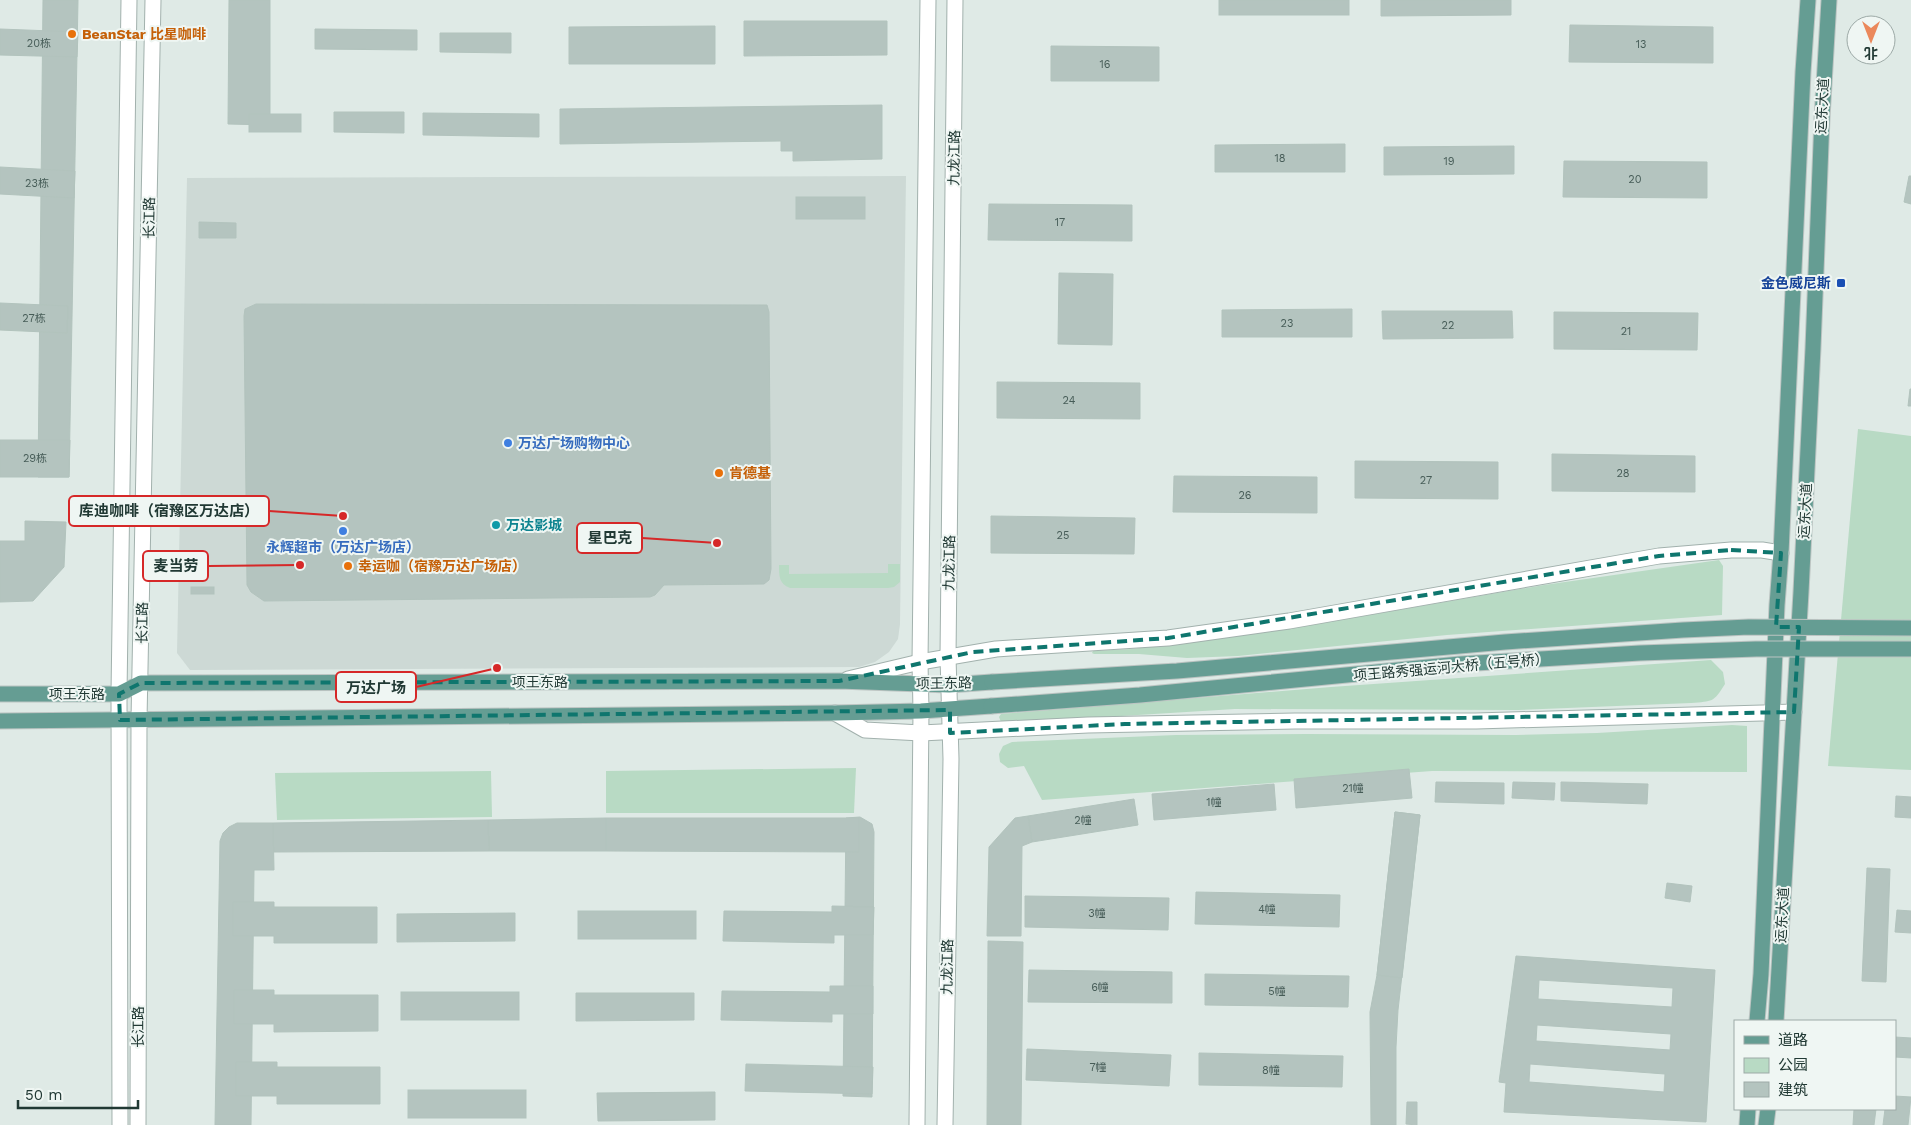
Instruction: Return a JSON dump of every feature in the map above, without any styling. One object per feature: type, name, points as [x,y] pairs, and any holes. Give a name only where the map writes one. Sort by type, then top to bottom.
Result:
[{"type":"main road","name":"运东大道","points":[[1757,1020],[1761,974],[1802,82],[1808,0]]},
{"type":"main road","name":"运东大道","points":[[1776,1020],[1794,712],[1812,358],[1824,63],[1829,0]]},
{"type":"main road","name":"项王路秀强运河大桥（五号桥）","points":[[992,682],[1177,671],[1505,642],[1683,630],[1749,627],[1911,628]]},
{"type":"main road","name":"项王路秀强运河大桥（五号桥）","points":[[991,706],[1140,695],[1460,664],[1640,653],[1756,649],[1911,649]]},
{"type":"main road","name":"项王东路","points":[[0,694],[119,694],[141,683],[839,681],[949,685],[992,682]]},
{"type":"main road","name":"项王东路","points":[[0,721],[835,713],[950,710],[991,706]]},
{"type":"main road","points":[[1747,1125],[1748,1110]]},
{"type":"main road","points":[[1766,1125],[1768,1110]]},
{"type":"street","name":"长江路","points":[[120,1125],[119,694],[129,0]]},
{"type":"street","name":"长江路","points":[[138,1125],[139,720],[141,720],[153,0]]},
{"type":"street","name":"九龙江路","points":[[917,1125],[920,662],[928,0]]},
{"type":"street","name":"九龙江路","points":[[945,1125],[950,732],[948,657],[955,0]]},
{"type":"street","points":[[839,681],[920,662],[996,649],[1156,639],[1186,635],[1289,620],[1659,556],[1731,550],[1762,550],[1781,553]]},
{"type":"street","points":[[835,713],[865,730],[921,733],[1088,725],[1295,721],[1476,721],[1794,712]]},
{"type":"highlighted area","points":[[1731,550],[1781,553],[1776,627],[1799,627],[1794,712],[1125,724],[950,733],[950,710],[120,720],[119,694],[141,683],[839,681],[973,652],[1168,638],[1659,556]]},
{"type":"shaded area","points":[[906,176],[900,624],[898,639],[889,652],[875,662],[859,667],[190,670],[177,653],[187,178]]},
{"type":"green space","points":[[1858,429],[1911,436],[1911,770],[1828,766]]},
{"type":"green space","points":[[1719,560],[1723,566],[1722,615],[1447,635],[1238,656],[1187,658],[1092,653],[1093,651],[1132,649],[1328,622],[1544,585]]},
{"type":"green space","points":[[888,564],[900,564],[900,582],[894,587],[888,588],[790,588],[782,582],[779,573],[779,565],[789,565],[789,574],[888,573]]},
{"type":"green space","points":[[1711,660],[1723,672],[1725,684],[1715,698],[1704,702],[1518,710],[1235,709],[1008,723],[1001,722],[999,717],[1001,714],[1331,687]]},
{"type":"green space","points":[[1732,725],[1747,726],[1747,772],[1432,771],[1042,800],[1024,766],[1008,768],[1000,762],[999,754],[1003,746],[1012,742],[1176,735],[1516,735],[1597,733]]},
{"type":"green space","points":[[856,768],[854,813],[606,813],[606,771]]},
{"type":"green space","points":[[491,771],[492,817],[277,820],[275,773]]},
{"type":"building","points":[[43,0],[78,0],[69,477],[38,477]]},
{"type":"building","points":[[229,0],[270,0],[270,125],[228,124]]},
{"type":"building","points":[[1219,0],[1349,0],[1349,15],[1219,15]]},
{"type":"building","points":[[1381,0],[1511,0],[1511,15],[1381,16]]},
{"type":"building","points":[[744,21],[887,21],[887,55],[744,56]]},
{"type":"building","points":[[1570,25],[1713,27],[1713,63],[1569,62]]},
{"type":"building","points":[[715,26],[715,64],[569,64],[569,27]]},
{"type":"building","points":[[0,29],[78,32],[77,57],[0,55]]},
{"type":"building","points":[[315,29],[417,30],[417,50],[315,49]]},
{"type":"building","points":[[440,33],[511,33],[511,53],[440,52]]},
{"type":"building","points":[[1051,46],[1159,47],[1159,81],[1051,81]]},
{"type":"building","points":[[882,105],[882,159],[793,161],[793,151],[781,151],[781,141],[560,144],[560,109]]},
{"type":"building","points":[[334,112],[404,112],[404,133],[334,132]]},
{"type":"building","points":[[423,113],[539,114],[539,137],[423,135]]},
{"type":"building","points":[[249,114],[301,114],[301,132],[249,132]]},
{"type":"building","points":[[1345,144],[1345,172],[1215,172],[1215,145]]},
{"type":"building","points":[[1514,146],[1514,174],[1384,175],[1384,147]]},
{"type":"building","points":[[1564,161],[1707,162],[1707,198],[1563,197]]},
{"type":"building","points":[[0,167],[75,171],[74,198],[0,194]]},
{"type":"building","points":[[1909,176],[1911,176],[1911,204],[1904,202]]},
{"type":"building","points":[[796,197],[865,197],[865,219],[796,219]]},
{"type":"building","points":[[989,204],[1132,205],[1132,241],[988,240]]},
{"type":"building","points":[[199,222],[236,223],[236,238],[199,238]]},
{"type":"building","points":[[1059,273],[1113,274],[1112,345],[1058,344]]},
{"type":"building","points":[[0,303],[68,306],[67,333],[0,330]]},
{"type":"building","name":"万达广场购物中心","points":[[256,304],[767,305],[769,312],[771,569],[769,580],[764,584],[664,585],[655,595],[650,597],[264,601],[251,592],[247,585],[244,316],[245,309]]},
{"type":"building","points":[[1352,309],[1352,337],[1222,337],[1222,310]]},
{"type":"building","points":[[1382,311],[1512,311],[1513,338],[1383,339]]},
{"type":"building","points":[[1554,312],[1698,313],[1697,350],[1554,349]]},
{"type":"building","points":[[997,382],[1140,383],[1140,419],[997,418]]},
{"type":"building","points":[[1910,389],[1911,406],[1908,406]]},
{"type":"building","points":[[0,440],[70,440],[69,477],[0,477]]},
{"type":"building","points":[[1552,454],[1695,456],[1695,492],[1552,491]]},
{"type":"building","points":[[1355,461],[1498,462],[1498,499],[1355,498]]},
{"type":"building","points":[[1174,476],[1317,477],[1317,513],[1173,512]]},
{"type":"building","points":[[991,516],[1135,518],[1134,554],[991,553]]},
{"type":"building","points":[[25,521],[66,522],[64,567],[33,601],[0,602],[0,541],[25,541]]},
{"type":"building","points":[[191,587],[214,587],[214,594],[191,594]]},
{"type":"building","points":[[1409,769],[1412,798],[1296,808],[1294,779]]},
{"type":"building","points":[[1436,782],[1504,783],[1504,804],[1435,802]]},
{"type":"building","points":[[1513,782],[1555,783],[1554,800],[1512,798]]},
{"type":"building","points":[[1561,782],[1648,784],[1647,804],[1561,801]]},
{"type":"building","points":[[1274,784],[1276,810],[1154,820],[1152,794]]},
{"type":"building","points":[[1896,796],[1911,797],[1911,818],[1895,817]]},
{"type":"building","points":[[1134,799],[1138,825],[1032,842],[1028,816]]},
{"type":"building","points":[[1395,812],[1420,815],[1398,1010],[1396,1125],[1371,1125],[1370,1012],[1377,975]]},
{"type":"building","points":[[1395,812],[1420,815],[1402,978],[1377,975]]},
{"type":"building","points":[[1028,816],[1032,842],[1022,846],[1021,936],[987,936],[989,847],[1015,818]]},
{"type":"building","points":[[860,817],[872,824],[874,832],[872,1097],[843,1096],[846,818]]},
{"type":"building","points":[[606,818],[859,818],[859,852],[606,851]]},
{"type":"building","points":[[606,818],[606,851],[489,851],[488,820]]},
{"type":"building","points":[[488,820],[489,851],[273,852],[273,823]]},
{"type":"building","points":[[237,823],[273,823],[274,870],[254,870],[251,1125],[215,1125],[220,841],[223,833]]},
{"type":"building","points":[[1867,868],[1890,869],[1886,982],[1862,981]]},
{"type":"building","points":[[1667,883],[1692,886],[1690,902],[1665,898]]},
{"type":"building","points":[[1196,892],[1340,895],[1339,927],[1195,924]]},
{"type":"building","points":[[1025,896],[1169,898],[1168,930],[1025,927]]},
{"type":"building","points":[[233,902],[274,902],[274,907],[377,907],[377,943],[274,943],[274,936],[233,936]]},
{"type":"building","points":[[832,906],[874,907],[873,935],[834,935],[834,943],[723,941],[724,911],[832,912]]},
{"type":"building","points":[[1897,910],[1911,911],[1911,933],[1895,932]]},
{"type":"building","points":[[578,911],[696,911],[696,939],[578,939]]},
{"type":"building","points":[[515,913],[515,941],[397,942],[397,914]]},
{"type":"building","points":[[988,941],[1023,942],[1021,1125],[987,1125]]},
{"type":"building","points":[[1516,956],[1715,970],[1706,1122],[1504,1112],[1506,1083],[1499,1082]],"holes":[[[1539,980],[1673,988],[1672,1007],[1538,999]],[[1537,1025],[1671,1034],[1670,1050],[1536,1041]],[[1530,1064],[1665,1074],[1664,1092],[1529,1082]]]},
{"type":"building","points":[[1029,970],[1172,972],[1172,1003],[1028,1002]]},
{"type":"building","points":[[1205,974],[1349,976],[1348,1007],[1205,1005]]},
{"type":"building","points":[[830,986],[873,986],[873,1014],[832,1014],[832,1022],[721,1020],[722,991],[830,992]]},
{"type":"building","points":[[234,990],[274,990],[274,995],[378,995],[378,1031],[274,1032],[274,1024],[234,1024]]},
{"type":"building","points":[[401,992],[519,992],[519,1020],[401,1020]]},
{"type":"building","points":[[576,993],[694,993],[694,1020],[576,1021]]},
{"type":"building","points":[[1896,1037],[1911,1038],[1911,1058],[1896,1057]]},
{"type":"building","points":[[1027,1049],[1171,1055],[1169,1086],[1026,1080]]},
{"type":"building","points":[[1199,1053],[1343,1056],[1342,1087],[1199,1085]]},
{"type":"building","points":[[236,1062],[277,1062],[277,1067],[380,1067],[380,1104],[277,1104],[277,1096],[236,1096]]},
{"type":"building","points":[[746,1064],[873,1067],[872,1094],[745,1091]]},
{"type":"building","points":[[408,1090],[526,1090],[526,1118],[408,1118]]},
{"type":"building","points":[[715,1092],[715,1120],[598,1121],[597,1093]]},
{"type":"building","points":[[1896,1096],[1911,1097],[1908,1125],[1883,1125],[1885,1110],[1896,1110]]},
{"type":"building","points":[[1407,1102],[1417,1102],[1417,1125],[1406,1124]]},
{"type":"building","points":[[1854,1110],[1876,1110],[1874,1125],[1853,1125]]},
{"type":"place","name":"BeanStar 比星咖啡","points":[[72,34]]},
{"type":"place","name":"金色威尼斯","points":[[1841,283]]},
{"type":"place","name":"万达广场购物中心","points":[[508,443]]},
{"type":"place","name":"肯德基","points":[[719,473]]},
{"type":"place","name":"库迪咖啡（宿豫区万达店）","points":[[343,516]]},
{"type":"place","name":"万达影城","points":[[496,525]]},
{"type":"place","name":"永辉超市（万达广场店）","points":[[343,531]]},
{"type":"place","name":"星巴克","points":[[717,543]]},
{"type":"place","name":"麦当劳","points":[[300,565]]},
{"type":"place","name":"幸运咖（宿豫万达广场店）","points":[[348,566]]},
{"type":"place","name":"万达广场","points":[[497,668]]}]
